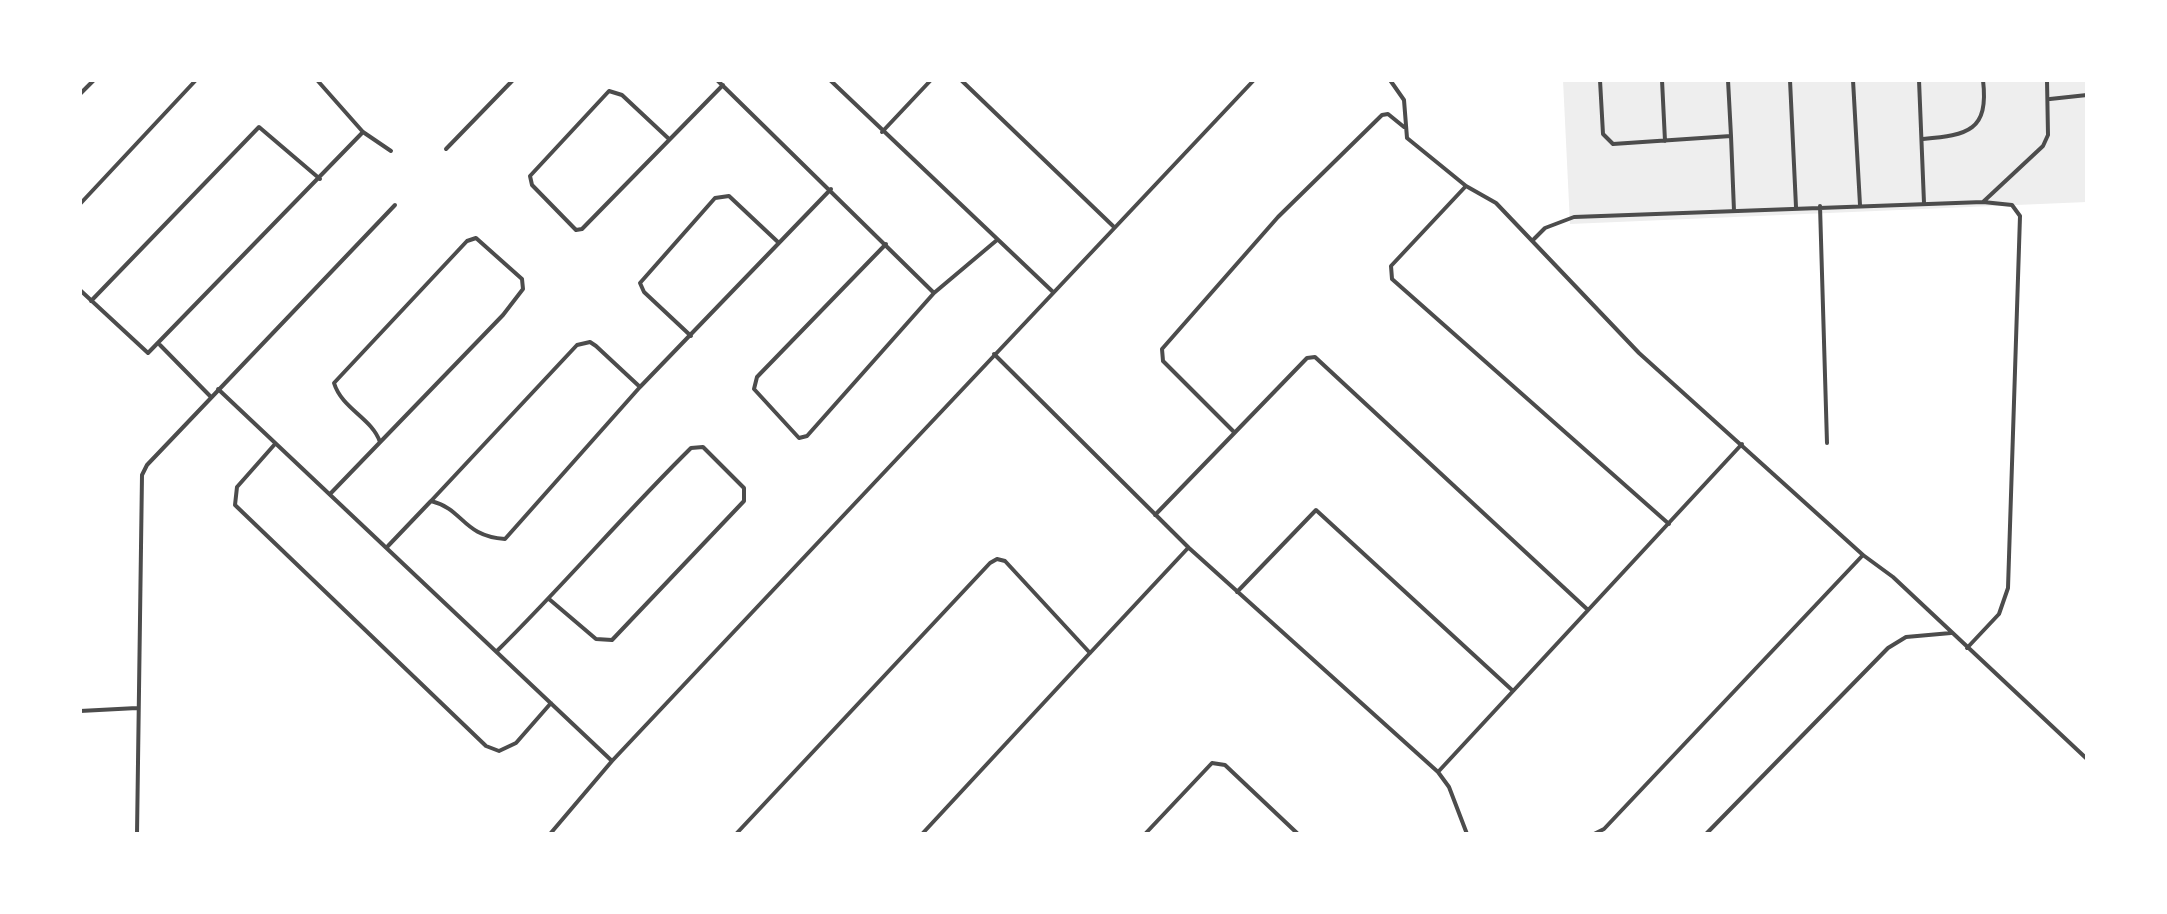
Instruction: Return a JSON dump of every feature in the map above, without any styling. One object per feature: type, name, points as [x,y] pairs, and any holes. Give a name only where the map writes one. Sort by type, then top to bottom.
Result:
[{"type":"street","points":[[80,94],[94,80]]},
{"type":"street","points":[[80,204],[196,80]]},
{"type":"street","points":[[317,80],[363,132],[391,151]]},
{"type":"street","points":[[446,149],[513,80]]},
{"type":"street","points":[[717,80],[934,293]]},
{"type":"street","points":[[830,80],[1052,291]]},
{"type":"street","points":[[882,132],[931,80]]},
{"type":"street","points":[[961,80],[1113,226]]},
{"type":"street","points":[[550,834],[612,761],[1113,226],[1254,80]]},
{"type":"street","points":[[1390,80],[1404,100],[1407,138],[1466,186],[1496,203],[1534,239],[1639,353],[1863,555],[1893,577],[1966,649],[2087,759]]},
{"type":"street","points":[[1600,80],[1606,141],[1613,144],[1731,136]]},
{"type":"street","points":[[1662,80],[1665,141]]},
{"type":"street","points":[[1728,80],[1734,211]]},
{"type":"street","points":[[1790,80],[1796,207]]},
{"type":"street","points":[[1853,80],[1860,205]]},
{"type":"street","points":[[1919,80],[1924,203]]},
{"type":"street","points":[[1923,139],[1954,136],[1973,129],[1983,115],[1983,80]]},
{"type":"street","points":[[1983,202],[2043,146],[2048,135],[2047,80]]},
{"type":"street","points":[[669,139],[622,95],[609,91],[530,176],[532,185],[576,230],[582,229],[723,85]]},
{"type":"street","points":[[2049,99],[2087,95]]},
{"type":"street","points":[[1233,431],[1163,361],[1162,349],[1278,217],[1382,115],[1388,114],[1404,127]]},
{"type":"street","points":[[91,301],[259,127],[320,179]]},
{"type":"street","points":[[80,290],[148,353],[160,345],[363,132]]},
{"type":"street","points":[[1466,186],[1391,266],[1392,279],[1669,524]]},
{"type":"street","points":[[431,501],[442,504],[482,538],[505,539],[640,387],[831,189]]},
{"type":"street","points":[[691,336],[644,292],[640,283],[715,198],[729,196],[779,243]]},
{"type":"street","points":[[1534,239],[1545,228],[1574,217],[1924,203],[2012,205],[2020,216],[2008,588],[1999,614],[1966,649]]},
{"type":"street","points":[[137,834],[142,475],[147,465],[218,389],[395,205]]},
{"type":"street","points":[[1820,206],[1827,443]]},
{"type":"street","points":[[331,493],[503,315],[523,289],[522,279],[476,238],[467,241],[334,383],[338,397],[376,432],[380,442]]},
{"type":"street","points":[[886,244],[757,377],[754,389],[758,395],[799,438],[807,436],[934,293],[997,240]]},
{"type":"street","points":[[388,546],[577,345],[590,342],[596,346],[640,387]]},
{"type":"street","points":[[160,345],[211,397]]},
{"type":"street","points":[[994,354],[1189,548],[1438,772],[1449,787],[1467,834]]},
{"type":"street","points":[[1155,515],[1233,431],[1307,358],[1315,357],[1588,610]]},
{"type":"street","points":[[218,389],[388,546],[612,761]]},
{"type":"street","points":[[275,444],[237,487],[235,505],[486,746],[499,751],[516,743],[551,702]]},
{"type":"street","points":[[1438,772],[1742,444]]},
{"type":"street","points":[[497,651],[549,599],[619,519],[691,448],[703,447],[744,488],[744,501],[612,640],[596,639],[549,599]]},
{"type":"street","points":[[1237,592],[1316,510],[1512,690]]},
{"type":"street","points":[[922,834],[1189,548]]},
{"type":"street","points":[[1594,834],[1604,829],[1863,555]]},
{"type":"street","points":[[736,834],[997,559],[1005,561],[1090,653]]},
{"type":"street","points":[[1706,834],[1888,648],[1906,637],[1951,633]]},
{"type":"street","points":[[80,711],[137,708]]},
{"type":"street","points":[[1145,834],[1212,763],[1225,765],[1298,834]]},
{"type":"shaded area","points":[[1563,80],[2087,80],[2087,202],[1570,224]]}]
